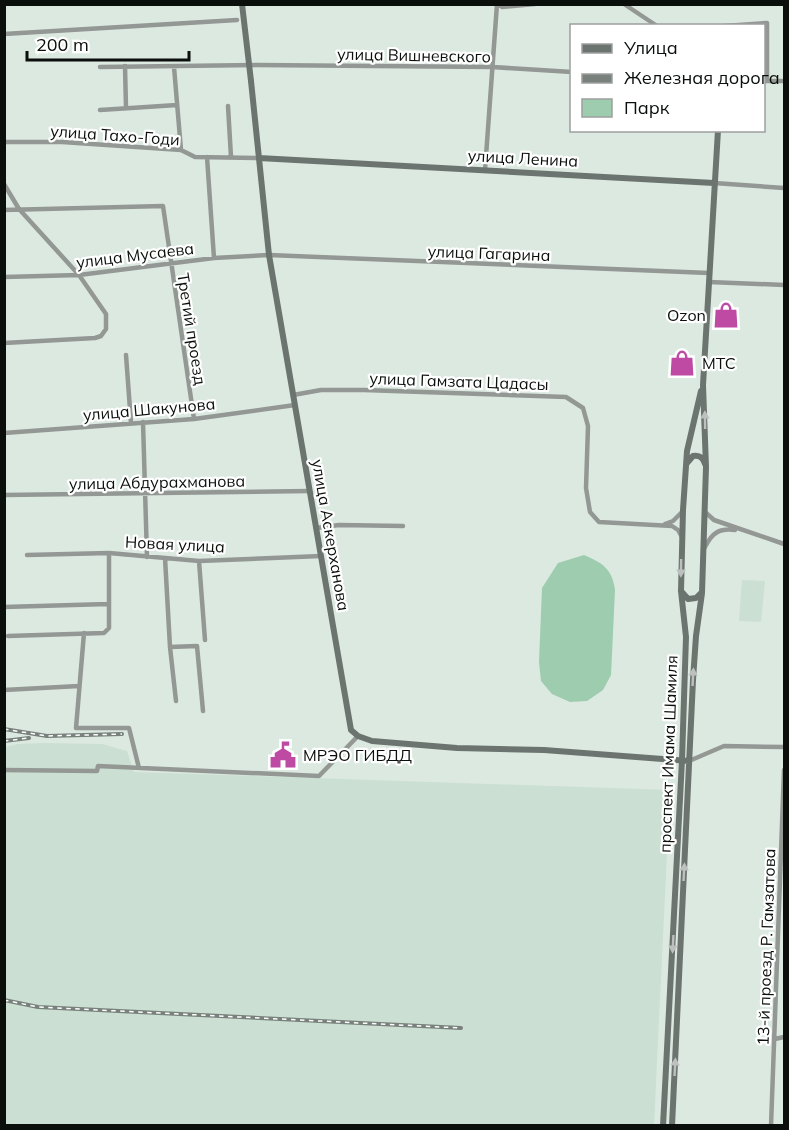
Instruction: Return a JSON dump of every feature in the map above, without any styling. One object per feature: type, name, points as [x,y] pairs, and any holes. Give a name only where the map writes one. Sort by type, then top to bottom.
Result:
[{"type":"main road","name":"улица Аскерханова","points":[[242,4],[269,255],[348,722],[351,730],[358,736]]},
{"type":"main road","name":"проспект Имама Шамиля","points":[[663,1125],[686,760],[696,636],[702,593],[706,467],[703,385],[718,132]]},
{"type":"main road","name":"улица Ленина","points":[[259,158],[714,183]]},
{"type":"main road","name":"проспект Имама Шамиля","points":[[672,1125],[686,760],[686,637],[681,591],[683,510],[687,451],[703,385]]},
{"type":"main road","points":[[686,464],[693,456],[697,456],[704,460],[706,467]]},
{"type":"main road","points":[[681,591],[687,599],[696,598],[702,593]]},
{"type":"main road","points":[[358,736],[372,741],[457,748],[544,750],[686,760]]},
{"type":"street","points":[[485,170],[498,4],[502,7],[534,4]]},
{"type":"street","points":[[624,4],[654,24]]},
{"type":"street","points":[[4,34],[237,20]]},
{"type":"street","points":[[753,24],[767,23],[765,81],[784,81]]},
{"type":"street","name":"улица Вишневского","points":[[100,67],[257,65],[492,67],[570,72]]},
{"type":"street","points":[[125,66],[126,108]]},
{"type":"street","points":[[174,67],[181,150]]},
{"type":"street","points":[[100,110],[177,105]]},
{"type":"street","points":[[228,106],[231,157]]},
{"type":"street","name":"улица Тахо-Годи","points":[[4,142],[63,142],[181,150],[195,157],[259,158]]},
{"type":"street","points":[[207,157],[214,258]]},
{"type":"street","name":"улица Ленина","points":[[714,183],[784,188]]},
{"type":"street","points":[[4,184],[20,209],[79,275],[106,314],[106,329],[101,336],[4,343]]},
{"type":"street","name":"Третий проезд","points":[[20,209],[163,206],[194,419]]},
{"type":"street","points":[[4,210],[20,209]]},
{"type":"street","name":"улица Мусаева","points":[[4,277],[79,275],[214,258],[269,255]]},
{"type":"street","name":"улица Гагарина","points":[[269,255],[709,273]]},
{"type":"street","points":[[709,282],[784,285]]},
{"type":"street","points":[[126,355],[131,423]]},
{"type":"street","name":"улица Гамзата Цадасы","points":[[293,395],[321,390],[364,390],[566,397],[584,408],[588,426],[586,489],[590,512],[599,522],[663,524]]},
{"type":"street","name":"улица Шакунова","points":[[4,433],[194,419],[295,405]]},
{"type":"street","points":[[143,422],[147,557]]},
{"type":"street","name":"улица Абдурахманова","points":[[4,495],[146,495],[310,491]]},
{"type":"street","points":[[663,524],[673,521],[683,510]]},
{"type":"street","points":[[705,512],[714,519],[784,544]]},
{"type":"street","points":[[663,524],[678,530],[682,537]]},
{"type":"street","points":[[316,528],[339,525],[403,526]]},
{"type":"street","points":[[703,550],[710,536],[721,530],[747,532]]},
{"type":"street","points":[[8,636],[104,633],[107,631],[110,622],[109,553]]},
{"type":"street","name":"Новая улица","points":[[27,555],[109,553],[199,561],[321,556]]},
{"type":"street","points":[[165,558],[170,647],[176,701]]},
{"type":"street","points":[[199,561],[205,639]]},
{"type":"street","points":[[4,607],[108,604]]},
{"type":"street","points":[[84,633],[76,728],[129,728],[139,768]]},
{"type":"street","points":[[170,647],[197,646],[203,711]]},
{"type":"street","points":[[4,690],[80,686]]},
{"type":"street","points":[[4,770],[97,771],[98,766],[319,776],[358,736]]},
{"type":"street","points":[[686,760],[724,746],[784,747]]},
{"type":"street","name":"13-й проезд Р. Гамзатова","points":[[771,1125],[784,770]]},
{"type":"street","points":[[775,1039],[784,1037]]},
{"type":"shaded area","points":[[742,580],[765,581],[761,622],[739,621]]},
{"type":"shaded area","points":[[43,743],[102,744],[127,751],[134,772],[670,790],[654,1125],[5,1125],[4,747]]},
{"type":"green space","points":[[584,555],[606,568],[614,583],[611,675],[603,690],[587,701],[570,702],[552,694],[541,681],[539,662],[542,588],[558,563]]},
{"type":"railway","points":[[4,729],[47,736],[122,734]]},
{"type":"railway","points":[[4,741],[29,738]]},
{"type":"railway","points":[[4,1000],[38,1007],[461,1028]]},
{"type":"place","name":"Ozon","points":[[726,315]]},
{"type":"place","name":"МТС","points":[[682,363]]},
{"type":"place","name":"МРЭО ГИБДД","points":[[283,755]]}]
